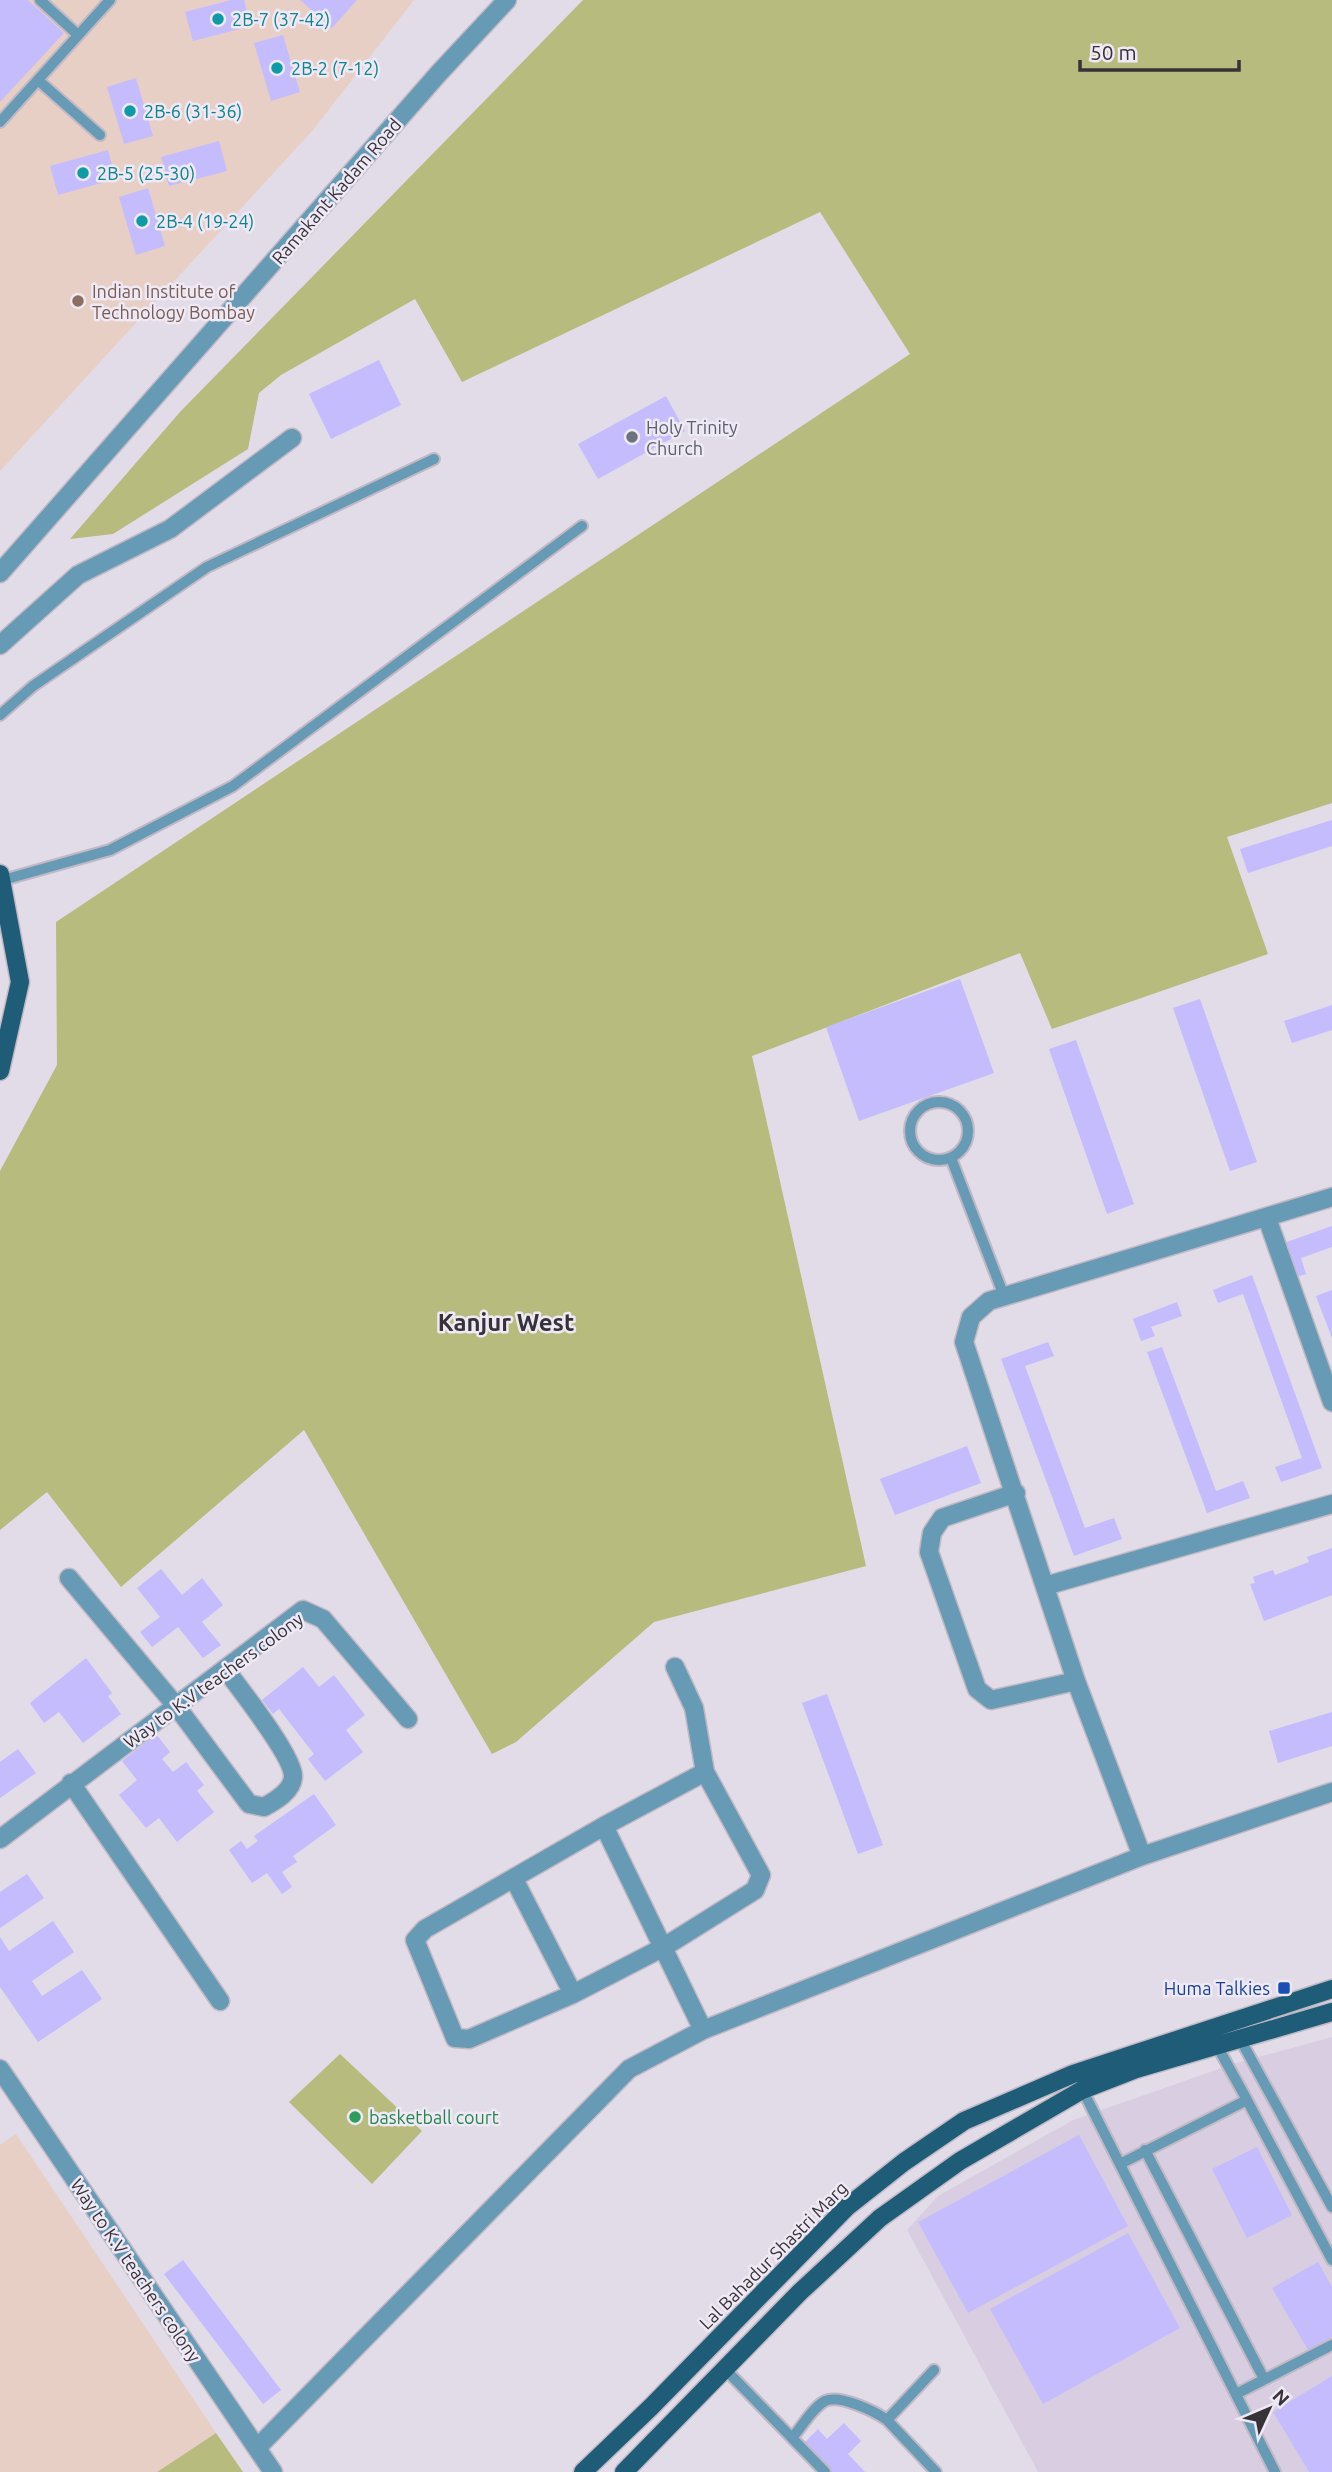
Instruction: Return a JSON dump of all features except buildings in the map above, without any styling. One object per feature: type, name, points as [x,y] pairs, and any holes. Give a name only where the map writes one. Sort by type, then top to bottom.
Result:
[{"type":"main road","points":[[0,1071],[20,982],[1,877]]},
{"type":"main road","name":"Lal Bahadur Shastri Marg","points":[[583,2472],[847,2207],[904,2162],[964,2121],[1073,2074],[1332,1989]]},
{"type":"main road","points":[[624,2472],[800,2292],[880,2218],[960,2161],[1083,2090],[1136,2069],[1332,2012]]},
{"type":"street","name":"Ramakant Kadam Road","points":[[0,573],[439,73],[507,0]]},
{"type":"street","points":[[0,645],[78,575],[170,529],[292,438]]},
{"type":"street","points":[[1142,1856],[1076,1681],[964,1342],[971,1317],[989,1301],[1004,1296],[1332,1197]]},
{"type":"street","points":[[1267,1217],[1332,1402]]},
{"type":"street","points":[[1016,1493],[942,1518],[932,1533],[929,1552],[977,1689],[991,1700],[1076,1681]]},
{"type":"street","points":[[1045,1586],[1332,1504]]},
{"type":"street","points":[[69,1578],[177,1707],[249,1804],[264,1807],[278,1799],[290,1786],[293,1776],[288,1758],[226,1670]]},
{"type":"street","name":"Way to K.V teachers colony","points":[[0,1839],[303,1610],[323,1619],[408,1719]]},
{"type":"street","points":[[676,1667],[694,1709],[705,1772],[761,1875],[755,1889],[664,1947],[573,1994],[469,2039],[455,2038],[415,1940],[425,1929],[604,1826],[705,1772]]},
{"type":"street","points":[[71,1783],[220,2001]]},
{"type":"street","points":[[257,2448],[629,2069],[703,2030],[1142,1856],[1332,1792]]},
{"type":"street","points":[[604,1826],[703,2030]]},
{"type":"street","points":[[514,1878],[573,1994]]},
{"type":"street","name":"Way to K.V teachers colony","points":[[0,2069],[273,2472]]},
{"type":"lane","points":[[40,0],[78,35]]},
{"type":"lane","points":[[0,122],[110,0]]},
{"type":"lane","points":[[38,80],[100,135]]},
{"type":"lane","points":[[0,715],[33,686],[207,567],[435,459]]},
{"type":"lane","points":[[1,877],[110,850],[233,786],[582,526]]},
{"type":"lane","points":[[944,1102],[954,1106],[966,1119],[968,1138],[959,1153],[951,1158],[933,1160],[924,1157],[911,1141],[911,1121],[924,1106],[944,1102]]},
{"type":"lane","points":[[951,1158],[1004,1296]]},
{"type":"lane","points":[[1239,2037],[1332,2207]]},
{"type":"lane","points":[[1216,2044],[1332,2260]]},
{"type":"lane","points":[[1073,2074],[1275,2472]]},
{"type":"lane","points":[[1120,2164],[1247,2100]]},
{"type":"lane","points":[[1145,2150],[1264,2379]]},
{"type":"lane","points":[[1236,2395],[1332,2346]]},
{"type":"lane","points":[[725,2369],[825,2472]]},
{"type":"lane","points":[[887,2420],[934,2370]]},
{"type":"lane","points":[[792,2438],[824,2401],[834,2399],[873,2410],[887,2420],[936,2472]]},
{"type":"shaded area","name":"Indian Institute of Technology Bombay","points":[[0,0],[414,0],[313,130],[0,471]]},
{"type":"shaded area","points":[[1332,2037],[1332,2472],[1038,2472],[907,2230],[938,2196],[1073,2120],[1233,2064]]},
{"type":"shaded area","points":[[16,2134],[216,2433],[157,2472],[0,2472],[0,2145]]},
{"type":"green space","points":[[583,0],[1332,0],[1332,803],[1227,837],[1268,954],[1052,1029],[1020,953],[752,1056],[866,1566],[654,1622],[516,1742],[492,1754],[304,1430],[121,1587],[47,1492],[0,1530],[0,1171],[57,1065],[56,922],[910,354],[820,212],[462,382],[415,299],[281,375],[259,393],[248,449],[113,534],[70,539],[180,412]]},
{"type":"green space","name":"basketball court","points":[[340,2054],[422,2131],[372,2184],[289,2102]]},
{"type":"green space","points":[[216,2433],[243,2472],[157,2472]]},
{"type":"place","name":"2B-7 (37-42)","points":[[218,19]]},
{"type":"place","name":"2B-2 (7-12)","points":[[277,68]]},
{"type":"place","name":"2B-6 (31-36)","points":[[130,111]]},
{"type":"place","name":"2B-5 (25-30)","points":[[83,173]]},
{"type":"place","name":"2B-4 (19-24)","points":[[142,221]]},
{"type":"place","name":"Indian Institute of Technology Bombay","points":[[78,301]]},
{"type":"place","name":"Holy Trinity Church","points":[[632,437]]},
{"type":"place","name":"Huma Talkies","points":[[1284,1988]]},
{"type":"place","name":"basketball court","points":[[355,2117]]},
{"type":"district","name":"Kanjur West","points":[[506,1322]]}]
